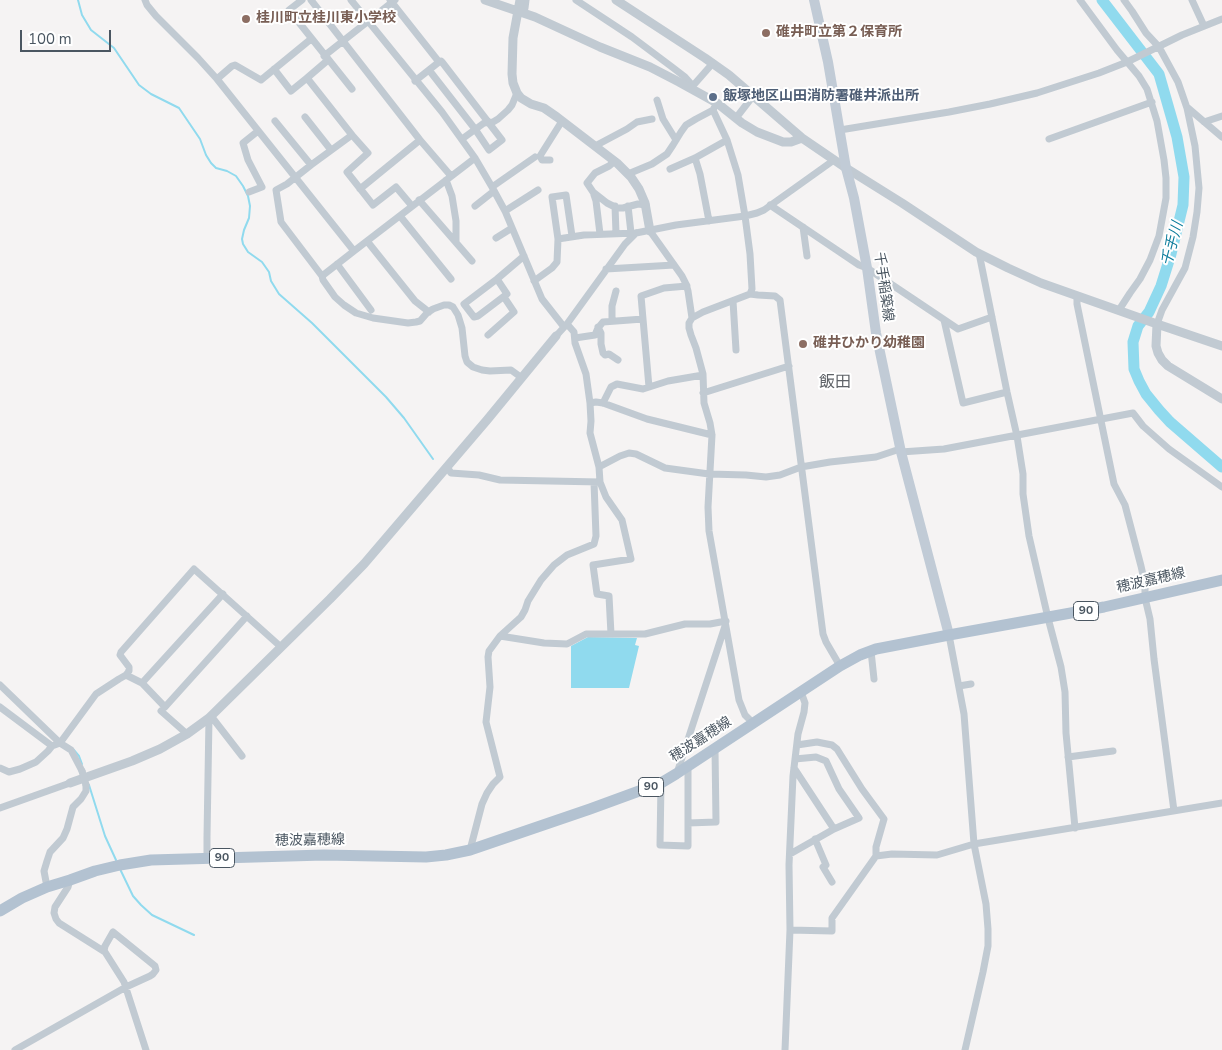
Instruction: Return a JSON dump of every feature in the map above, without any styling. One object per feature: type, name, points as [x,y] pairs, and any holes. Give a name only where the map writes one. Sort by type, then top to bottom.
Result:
[{"type":"main road","name":"千手稲築線","points":[[814,0],[828,62],[846,168],[854,198],[867,268],[876,333],[901,450],[949,635]]},
{"type":"main road","name":"穂波嘉穂線","points":[[70,880],[95,871],[151,860],[324,854],[426,857],[470,850],[599,806],[661,782],[754,724],[840,666],[871,651],[1048,618],[1222,580]]},
{"type":"main road","name":"90","points":[[0,910],[47,887],[70,880]]},
{"type":"street","points":[[145,0],[156,16],[217,79],[354,251]]},
{"type":"street","points":[[302,0],[289,10],[352,89]]},
{"type":"street","points":[[311,0],[449,178],[456,221],[456,242]]},
{"type":"street","points":[[351,0],[442,112],[475,158],[505,211],[542,300],[574,332],[575,343],[586,374],[590,403],[590,433],[599,467],[596,536],[594,544],[567,555],[554,565],[541,580],[521,617],[500,636],[489,651],[490,687],[486,722],[500,777],[493,784],[482,804],[470,850]]},
{"type":"street","points":[[485,0],[522,10],[600,47],[650,67],[692,87],[715,106],[757,132],[783,142],[802,138]]},
{"type":"street","points":[[520,0],[522,10]]},
{"type":"street","points":[[526,0],[514,29],[512,47],[512,74],[517,92],[521,98],[531,104],[544,108],[562,121],[628,174],[639,189],[646,205],[650,231],[687,286],[692,318]]},
{"type":"street","points":[[576,0],[632,37],[672,67],[685,77],[692,87]]},
{"type":"street","points":[[616,0],[713,63],[802,138],[979,253],[1041,283],[1222,346]]},
{"type":"street","points":[[1080,0],[1147,89],[1157,121],[1164,160],[1166,198],[1159,236],[1150,260],[1121,311]]},
{"type":"street","points":[[1124,0],[1158,48],[1178,82],[1187,108],[1196,155],[1199,188],[1193,237],[1185,268],[1162,310],[1157,324],[1156,346],[1158,354],[1168,366],[1222,399]]},
{"type":"street","points":[[1192,0],[1204,26]]},
{"type":"street","points":[[274,69],[291,91],[307,78],[343,41],[392,1],[502,140],[489,150],[429,70]]},
{"type":"street","points":[[840,130],[957,110],[1037,93],[1128,62],[1182,35],[1222,19]]},
{"type":"street","points":[[217,79],[235,65],[261,80],[311,39]]},
{"type":"street","points":[[416,81],[439,62]]},
{"type":"street","points":[[692,87],[713,63]]},
{"type":"street","points":[[307,78],[368,154],[347,172],[360,189],[373,204],[396,187],[412,206]]},
{"type":"street","points":[[462,139],[484,123],[494,122],[508,110],[517,92]]},
{"type":"street","points":[[736,118],[753,96]]},
{"type":"street","points":[[657,100],[663,119],[676,140]]},
{"type":"street","points":[[1049,139],[1152,102]]},
{"type":"street","points":[[628,174],[652,164],[667,154],[686,125],[715,106]]},
{"type":"street","points":[[715,106],[738,175],[745,216],[752,289],[750,294]]},
{"type":"street","points":[[1187,108],[1222,137]]},
{"type":"street","points":[[1204,122],[1222,116]]},
{"type":"street","points":[[305,117],[331,150]]},
{"type":"street","points":[[595,146],[638,122],[652,119]]},
{"type":"street","points":[[275,121],[311,165]]},
{"type":"street","points":[[550,160],[542,160],[540,156],[562,121]]},
{"type":"street","points":[[248,192],[262,187],[248,160],[243,143],[258,131]]},
{"type":"street","points":[[352,135],[287,184],[276,190],[281,222],[322,276],[334,297],[344,305],[373,318],[408,323],[420,321],[429,312],[444,305],[449,305],[458,315],[462,328],[465,356],[468,362],[473,367],[482,370],[511,370],[522,378]]},
{"type":"street","points":[[360,189],[420,140]]},
{"type":"street","points":[[670,169],[695,158],[727,140]]},
{"type":"street","points":[[475,206],[493,189],[535,156]]},
{"type":"street","points":[[322,276],[475,158]]},
{"type":"street","points":[[695,158],[709,221]]},
{"type":"street","points":[[558,239],[572,236],[650,231],[676,225],[757,213],[834,160]]},
{"type":"street","points":[[614,161],[609,166],[595,173],[587,183],[593,192],[614,206],[622,208],[638,204],[646,205]]},
{"type":"street","points":[[505,211],[538,190]]},
{"type":"street","points":[[593,192],[600,234]]},
{"type":"street","points":[[534,281],[557,262],[558,239],[552,197],[566,196],[572,236]]},
{"type":"street","points":[[420,200],[472,261]]},
{"type":"street","points":[[770,205],[858,265],[867,268],[958,329],[992,317]]},
{"type":"street","points":[[614,206],[616,233]]},
{"type":"street","points":[[628,206],[634,233]]},
{"type":"street","points":[[400,216],[451,280]]},
{"type":"street","points":[[803,227],[807,256]]},
{"type":"street","points":[[496,238],[512,228]]},
{"type":"street","points":[[0,808],[160,750],[187,734],[210,717],[364,564],[522,378],[565,325],[634,233]]},
{"type":"street","points":[[367,241],[415,301],[429,312]]},
{"type":"street","points":[[979,253],[1017,436],[1029,536],[1061,667],[1065,692],[1066,733],[1075,828]]},
{"type":"street","points":[[497,279],[507,294],[476,317],[472,316],[464,304],[524,256]]},
{"type":"street","points":[[337,264],[371,310]]},
{"type":"street","points":[[606,269],[674,265]]},
{"type":"street","points":[[649,387],[641,296],[664,288],[687,286]]},
{"type":"street","points":[[612,321],[612,306],[616,291]]},
{"type":"street","points":[[754,724],[745,715],[741,707],[709,531],[709,474],[712,435],[704,403],[703,375],[696,348],[690,335],[689,323],[692,318],[703,312],[750,294],[775,296],[780,300],[823,634],[840,666]]},
{"type":"street","points":[[1078,296],[1077,304],[1114,484],[1125,505],[1145,584],[1145,598],[1150,619],[1174,811]]},
{"type":"street","points":[[488,335],[514,312],[504,297]]},
{"type":"street","points":[[733,301],[736,350]]},
{"type":"street","points":[[575,338],[595,335],[598,327],[603,322],[643,319]]},
{"type":"street","points":[[944,320],[963,403],[1007,392]]},
{"type":"street","points":[[598,327],[601,330],[603,353],[605,355],[609,354],[618,360]]},
{"type":"street","points":[[703,394],[789,366]]},
{"type":"street","points":[[603,403],[612,387],[617,384],[643,389],[668,381],[703,375]]},
{"type":"street","points":[[590,403],[603,403],[647,419],[712,435]]},
{"type":"street","points":[[599,467],[620,456],[636,454],[665,468],[709,474],[766,477],[780,475],[801,467],[876,457],[901,450],[944,449],[1133,413],[1143,426],[1169,449],[1222,487]]},
{"type":"street","points":[[447,467],[452,473],[479,475],[500,480],[597,482]]},
{"type":"street","points":[[597,482],[622,520],[631,559],[593,565],[597,594],[609,596],[611,634]]},
{"type":"street","points":[[0,768],[10,772],[20,769],[36,762],[52,746],[60,743],[96,694],[126,675],[129,667],[120,655],[121,652],[194,569],[281,647]]},
{"type":"street","points":[[142,683],[223,594]]},
{"type":"street","points":[[126,675],[142,683],[164,707],[247,616]]},
{"type":"street","points":[[500,636],[544,643],[567,644],[586,634],[645,634],[685,624],[726,622]]},
{"type":"street","points":[[676,774],[726,622]]},
{"type":"street","points":[[949,635],[964,714],[974,844],[986,904],[988,929],[988,946],[965,1050]]},
{"type":"street","points":[[871,651],[874,679]]},
{"type":"street","points":[[959,686],[971,684]]},
{"type":"street","points":[[0,685],[60,743],[71,750],[82,771],[86,785],[86,791],[74,807],[63,838],[50,852],[44,871],[47,887]]},
{"type":"street","points":[[785,1050],[794,768],[798,734],[805,703],[801,692]]},
{"type":"street","points":[[0,707],[52,746]]},
{"type":"street","points":[[161,711],[187,734]]},
{"type":"street","points":[[210,717],[242,756]]},
{"type":"street","points":[[207,859],[210,717]]},
{"type":"street","points":[[790,930],[832,931],[832,918],[876,856],[876,847],[884,819],[837,749],[832,745],[817,742],[797,744]]},
{"type":"street","points":[[688,823],[716,822],[715,749]]},
{"type":"street","points":[[1068,757],[1113,751]]},
{"type":"street","points":[[790,854],[834,829],[859,818],[839,789],[826,761],[816,757],[795,759]]},
{"type":"street","points":[[661,782],[660,845],[688,846],[688,766]]},
{"type":"street","points":[[794,768],[834,829]]},
{"type":"street","points":[[876,856],[892,854],[936,855],[974,844],[1222,803]]},
{"type":"street","points":[[815,839],[826,865],[823,867],[832,882]]},
{"type":"street","points":[[70,880],[68,887],[55,907],[56,919],[59,923],[104,951],[124,982],[146,1050]]},
{"type":"street","points":[[15,1050],[126,987],[154,974],[156,970],[113,932],[104,951]]},
{"type":"water","points":[[588,637],[637,638],[635,645],[639,646],[629,688],[571,688],[571,646]]},
{"type":"waterway","points":[[78,0],[82,15],[91,30],[114,48],[139,85],[151,94],[179,108],[200,139],[211,163],[216,168],[236,176],[243,186],[250,206],[249,218],[242,239],[243,244],[248,252],[262,262],[279,294],[312,323],[386,397],[404,418],[433,459]]},
{"type":"waterway","name":"千手川","points":[[1102,0],[1159,74],[1177,137],[1184,177],[1183,205],[1171,254],[1161,286],[1149,312],[1138,326],[1133,342],[1134,369],[1146,394],[1159,410],[1170,422],[1222,467]]},
{"type":"waterway","points":[[73,749],[79,756],[82,764]]},
{"type":"waterway","points":[[89,785],[105,836],[116,860]]},
{"type":"waterway","points":[[120,869],[133,896],[152,915],[194,935]]},
{"type":"place","name":"桂川町立桂川東小学校","points":[[246,19]]},
{"type":"place","name":"碓井町立第２保育所","points":[[766,33]]},
{"type":"place","name":"飯塚地区山田消防署碓井派出所","points":[[713,97]]},
{"type":"place","name":"碓井ひかり幼稚園","points":[[803,344]]},
{"type":"district","name":"飯田","points":[[835,383]]}]
